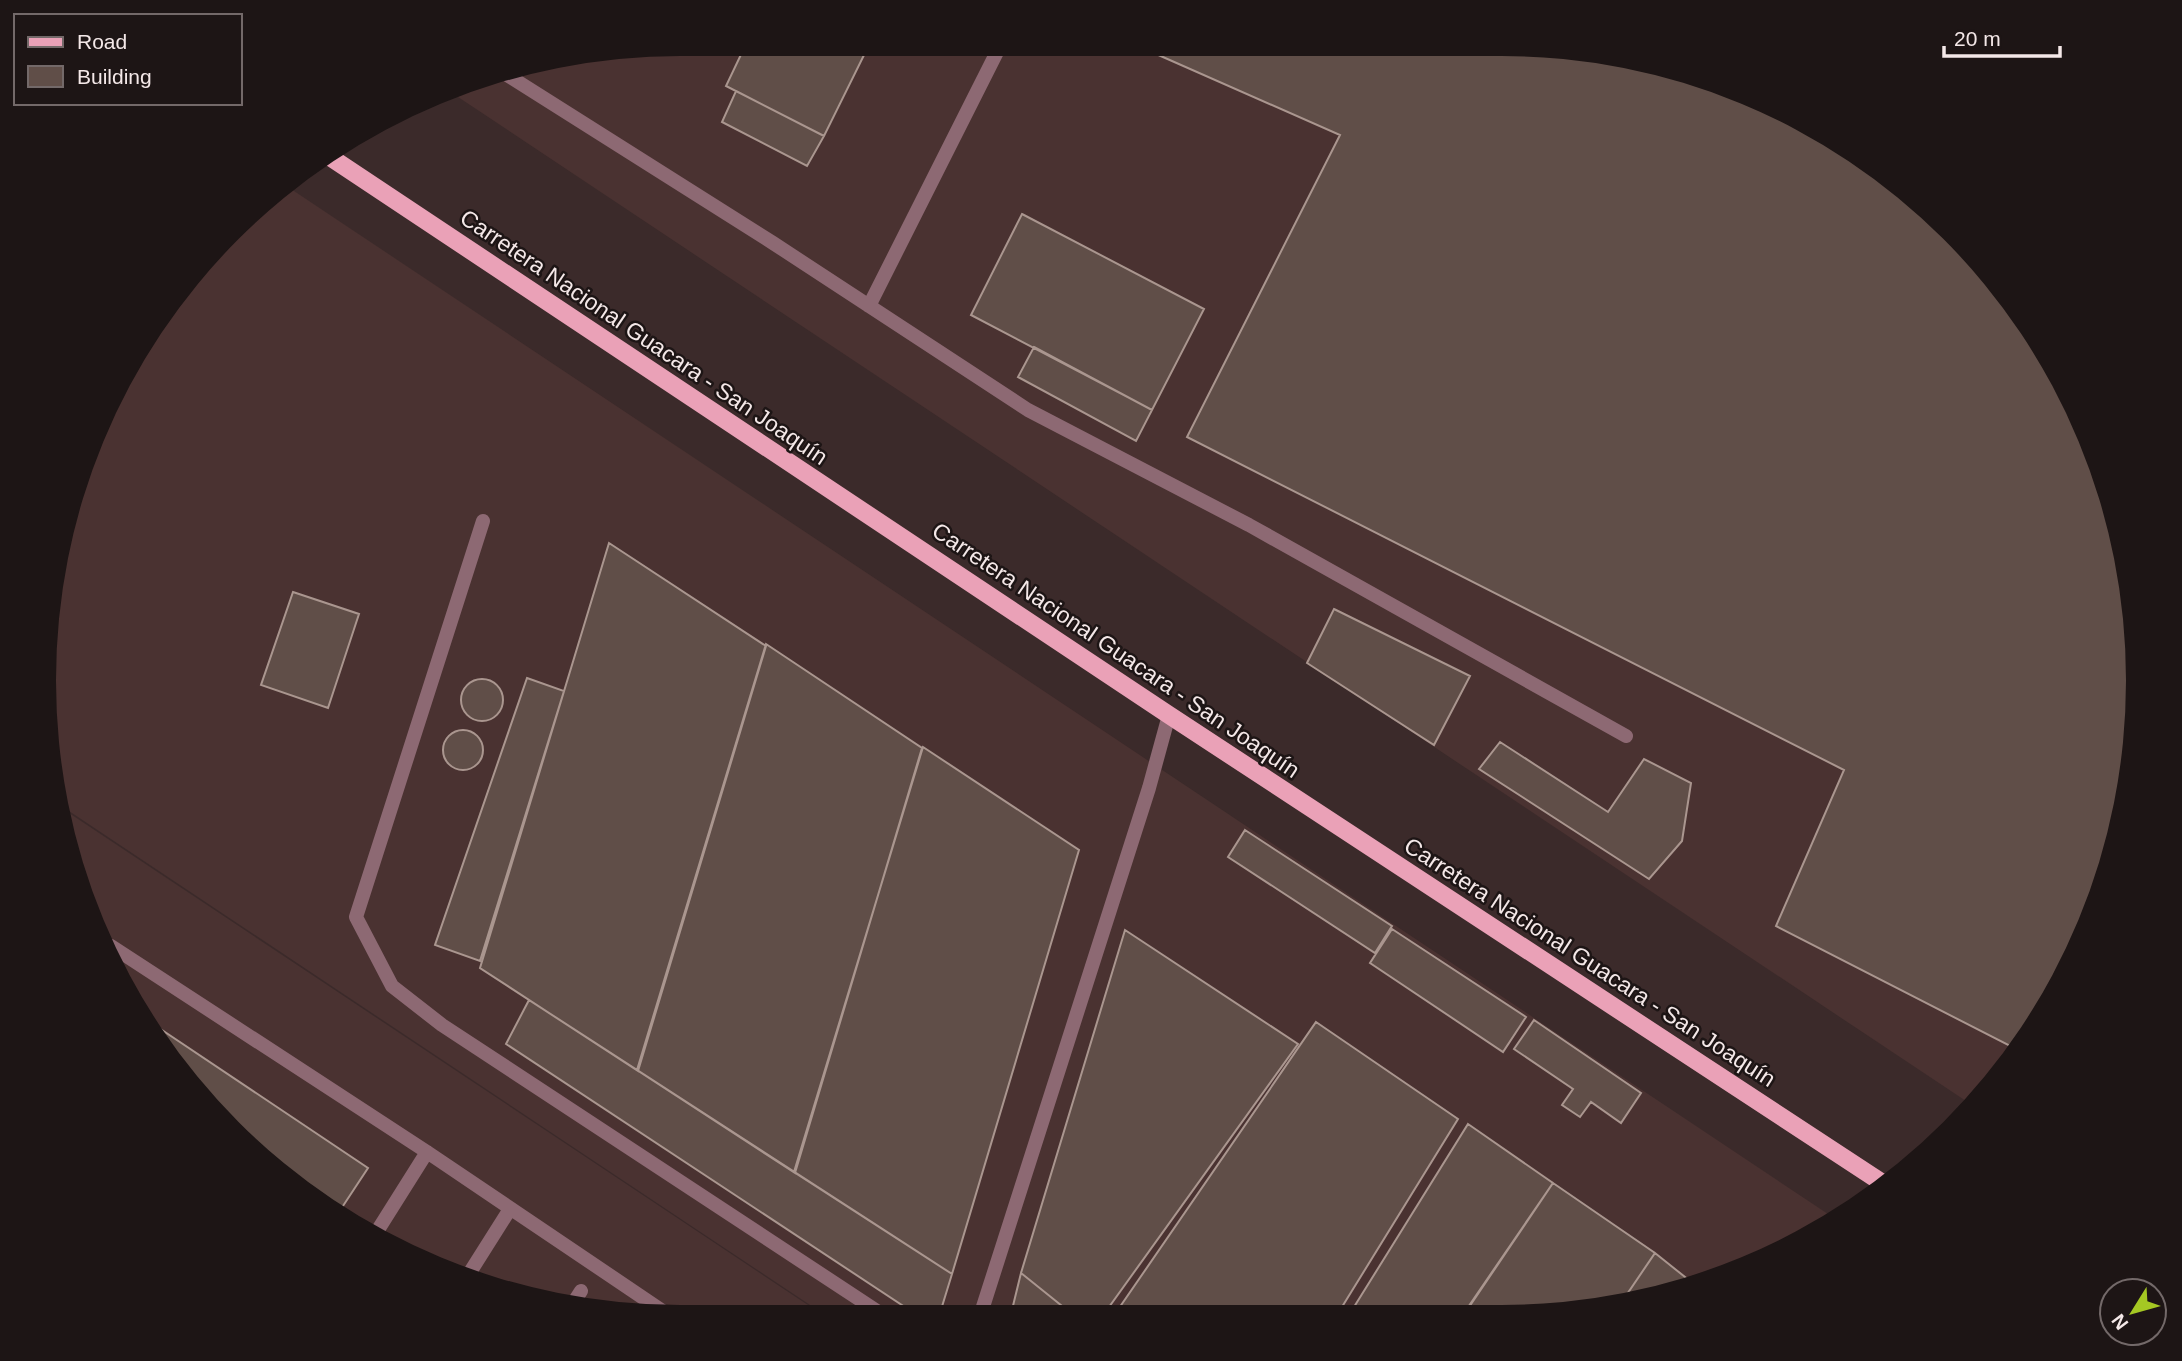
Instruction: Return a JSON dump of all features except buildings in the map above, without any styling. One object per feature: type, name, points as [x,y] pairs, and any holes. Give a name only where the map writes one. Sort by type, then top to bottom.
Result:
[{"type":"main road","name":"Carretera Nacional Guacara - San Joaquín","points":[[335,160],[1169,715],[1877,1179]]},
{"type":"lane","points":[[869,306],[995,56]]},
{"type":"lane","points":[[513,79],[1028,410],[1249,525],[1626,736]]},
{"type":"lane","points":[[483,521],[356,917],[392,986],[442,1025],[868,1305]]},
{"type":"lane","points":[[984,1305],[1149,788],[1169,715]]},
{"type":"lane","points":[[117,950],[653,1304]]},
{"type":"lane","points":[[379,1227],[426,1152]]},
{"type":"lane","points":[[472,1269],[510,1209]]},
{"type":"lane","points":[[578,1296],[581,1291]]},
{"type":"shaded area","points":[[640,57],[1542,57],[1623,68],[1702,89],[1778,120],[1848,161],[1913,211],[1971,269],[2021,334],[2062,404],[2126,675],[2121,762],[2105,842],[2093,881],[2062,957],[2042,993],[1997,1061],[1964,1100],[459,97],[519,77],[559,68]]},
{"type":"shaded area","points":[[293,191],[1827,1213],[1778,1241],[1702,1272],[1623,1293],[1542,1304],[810,1305],[70,812],[57,721],[57,640],[68,559],[89,480],[120,404],[161,334],[185,300],[239,239]]},
{"type":"shaded area","points":[[71,814],[808,1305],[640,1304],[559,1293],[480,1272],[442,1257],[404,1241],[334,1200],[300,1176],[239,1122],[185,1061],[161,1027],[120,957],[89,881]]}]
